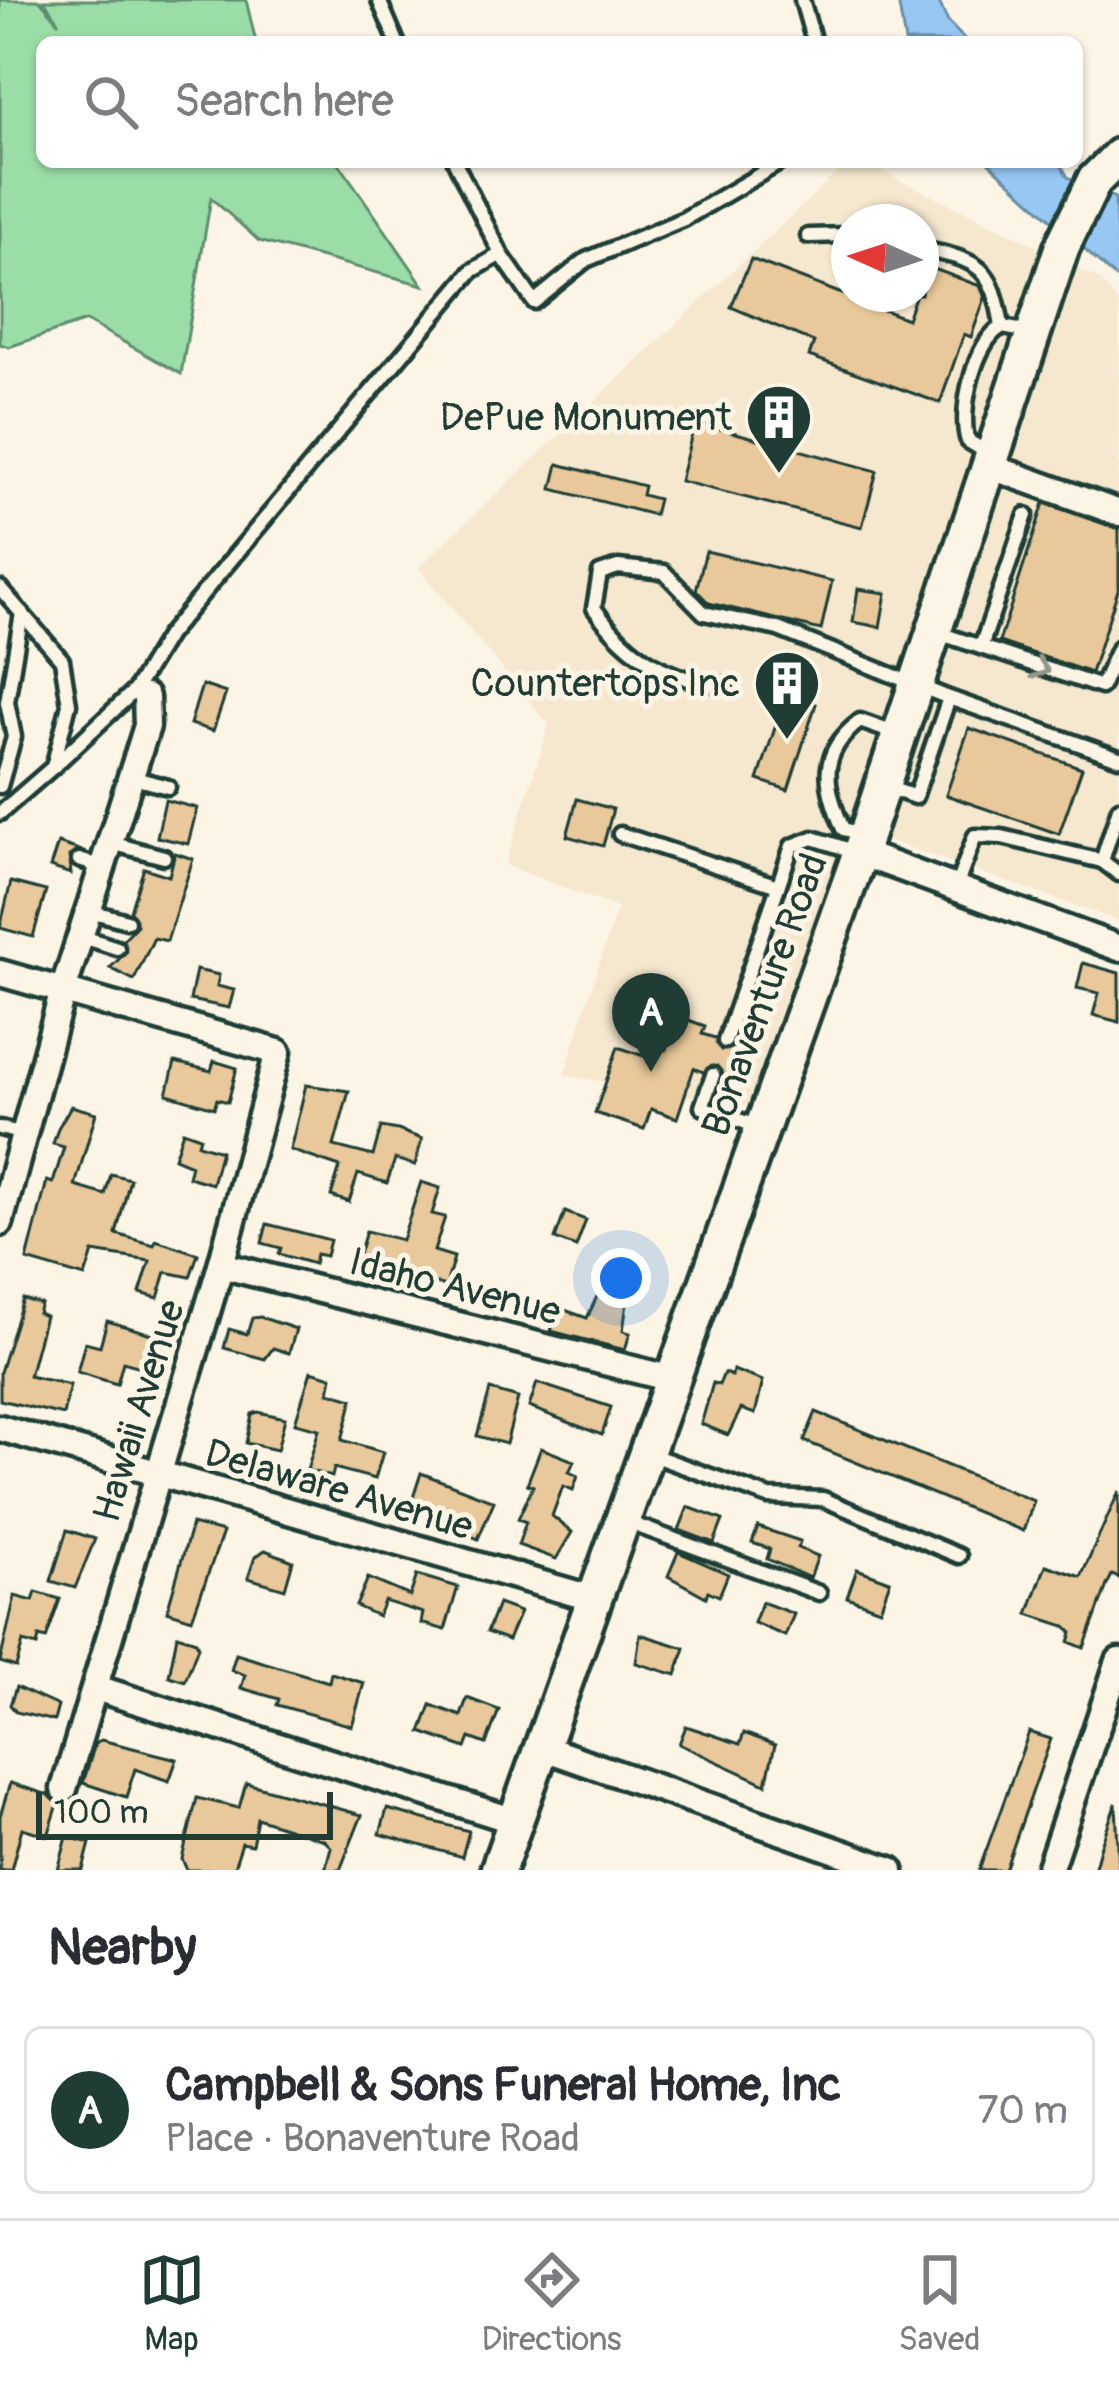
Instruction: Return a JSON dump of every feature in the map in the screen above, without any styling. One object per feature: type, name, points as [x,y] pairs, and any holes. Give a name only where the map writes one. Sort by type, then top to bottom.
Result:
[{"type":"street","name":"Bonaventure Road","points":[[498,1870],[883,786],[991,461],[1018,329],[1094,181],[1119,156]]},
{"type":"street","points":[[991,461],[1119,513]]},
{"type":"street","points":[[0,1223],[12,1131],[80,936],[97,856],[147,725],[146,697]]},
{"type":"street","points":[[863,844],[955,888],[1119,948]]},
{"type":"street","points":[[0,974],[62,994]]},
{"type":"street","name":"Hawaii Avenue","points":[[62,994],[278,1052],[221,1265],[64,1789]]},
{"type":"street","name":"Idaho Avenue","points":[[221,1265],[672,1379]]},
{"type":"street","name":"Delaware Avenue","points":[[0,1428],[156,1477],[591,1598]]},
{"type":"street","points":[[1049,1870],[1119,1661]]},
{"type":"street","points":[[96,1688],[518,1822]]},
{"type":"street","points":[[544,1748],[891,1870]]},
{"type":"lane","points":[[379,0],[394,36]]},
{"type":"lane","points":[[802,0],[812,36]]},
{"type":"lane","points":[[458,168],[501,254],[534,302],[586,260],[684,219],[771,168]]},
{"type":"lane","points":[[808,236],[831,236]]},
{"type":"lane","points":[[0,813],[134,691],[168,635],[472,271],[501,254]]},
{"type":"lane","points":[[939,254],[973,262],[995,281],[1018,329]]},
{"type":"lane","points":[[981,647],[1026,515]]},
{"type":"lane","points":[[725,685],[702,683],[647,663],[623,642],[594,608],[600,573],[618,567],[664,572],[704,614],[778,629],[916,686],[1119,758]]},
{"type":"lane","points":[[0,588],[54,648],[67,674],[68,721],[53,767]]},
{"type":"lane","points":[[0,786],[14,737],[7,702],[22,613]]},
{"type":"lane","points":[[934,632],[1101,687],[1119,647]]},
{"type":"lane","points":[[883,786],[914,797],[949,698]]},
{"type":"lane","points":[[863,844],[843,830],[825,780],[828,763],[842,735],[860,722],[899,736]]},
{"type":"lane","points":[[130,776],[168,787]]},
{"type":"lane","points":[[1102,861],[1119,808]]},
{"type":"lane","points":[[620,834],[778,886]]},
{"type":"lane","points":[[955,888],[975,836],[1001,837],[1102,861],[1119,874]]},
{"type":"lane","points":[[725,1041],[792,846],[800,839],[813,838],[863,844]]},
{"type":"lane","points":[[97,856],[164,857]]},
{"type":"lane","points":[[88,910],[127,921]]},
{"type":"lane","points":[[80,936],[117,948]]},
{"type":"lane","points":[[713,1075],[702,1107],[762,1128]]},
{"type":"lane","points":[[645,1453],[769,1498],[823,1499],[959,1556]]},
{"type":"lane","points":[[620,1519],[818,1593]]},
{"type":"shaded area","points":[[842,168],[875,168],[1100,280],[1119,303],[1119,921],[847,826],[748,1106],[564,1075],[617,908],[505,865],[549,725],[418,568]]},
{"type":"green space","points":[[0,0],[40,0],[59,23],[44,0],[246,0],[255,36],[36,36],[36,168],[342,168],[423,285],[259,241],[211,198],[181,374],[86,321],[9,347],[0,344]]},
{"type":"water","points":[[898,0],[938,0],[961,36],[904,36]]},
{"type":"water","points":[[995,168],[1063,168],[1068,177],[1115,198],[1119,281]]},
{"type":"building","points":[[751,259],[831,290],[831,312],[889,312],[907,319],[910,312],[939,312],[939,271],[980,286],[985,298],[971,337],[964,334],[940,403],[809,356],[814,342],[731,307]]},
{"type":"building","name":"DePue Monument","points":[[695,422],[877,471],[862,527],[680,481]]},
{"type":"building","points":[[558,464],[644,486],[642,495],[658,499],[654,515],[552,489]]},
{"type":"building","points":[[1044,503],[1119,529],[1119,587],[1091,673],[999,642]]},
{"type":"building","points":[[706,551],[832,581],[821,630],[709,603],[696,590]]},
{"type":"building","points":[[858,589],[886,593],[880,627],[853,622]]},
{"type":"building","points":[[202,685],[226,693],[213,731],[190,724]]},
{"type":"building","name":"Countertops Inc","points":[[786,694],[816,704],[788,790],[758,780]]},
{"type":"building","points":[[969,728],[1082,768],[1059,834],[946,795]]},
{"type":"building","points":[[577,799],[613,809],[603,846],[567,836]]},
{"type":"building","points":[[165,800],[197,808],[188,844],[157,837]]},
{"type":"building","points":[[58,843],[79,850],[69,856],[71,874],[50,867]]},
{"type":"building","points":[[175,853],[193,859],[167,941],[154,938],[134,980],[110,968],[126,952],[123,940],[137,925],[130,911],[144,868],[169,876]]},
{"type":"building","points":[[11,882],[46,891],[33,937],[0,928]]},
{"type":"building","points":[[1083,963],[1119,973],[1119,1022],[1093,1015],[1099,993],[1077,988]]},
{"type":"building","points":[[196,970],[219,975],[217,986],[234,990],[229,1008],[190,1000]]},
{"type":"building","points":[[677,1016],[705,1026],[702,1034],[715,1038],[721,1050],[737,1046],[726,1079],[717,1066],[703,1072],[694,1068],[677,1118],[651,1109],[644,1129],[595,1113],[618,1047],[647,1057],[651,1045],[666,1050]]},
{"type":"building","points":[[214,1061],[237,1068],[228,1102],[217,1099],[214,1108],[167,1094],[175,1062],[211,1071]]},
{"type":"building","points":[[306,1085],[349,1091],[334,1146],[373,1156],[381,1127],[398,1130],[422,1139],[415,1165],[395,1159],[387,1183],[358,1174],[349,1202],[331,1196],[340,1167],[290,1150]]},
{"type":"building","points":[[71,1106],[96,1113],[75,1186],[105,1195],[111,1174],[130,1179],[116,1234],[154,1245],[156,1240],[198,1254],[190,1277],[166,1272],[158,1298],[140,1293],[150,1261],[93,1252],[85,1277],[27,1260],[47,1181],[53,1183],[64,1147],[53,1144]]},
{"type":"building","points":[[183,1131],[200,1137],[198,1144],[221,1151],[212,1184],[188,1177],[191,1165],[174,1158]]},
{"type":"building","points":[[421,1182],[440,1188],[432,1214],[445,1217],[434,1251],[454,1257],[446,1286],[356,1264],[366,1231],[402,1240]]},
{"type":"building","points":[[565,1212],[586,1220],[576,1247],[555,1239]]},
{"type":"building","points":[[267,1224],[330,1240],[326,1256],[316,1254],[314,1264],[279,1254],[281,1248],[262,1243]]},
{"type":"building","points":[[598,1294],[627,1303],[623,1331],[630,1333],[625,1350],[551,1331],[559,1308],[587,1318]]},
{"type":"building","points":[[23,1299],[41,1304],[38,1313],[45,1316],[29,1376],[70,1385],[63,1415],[0,1400],[0,1372]]},
{"type":"building","points":[[252,1318],[296,1329],[289,1353],[273,1348],[265,1359],[224,1348],[229,1329],[247,1334]]},
{"type":"building","points":[[107,1321],[165,1338],[155,1371],[123,1362],[117,1384],[77,1372],[85,1342],[100,1346]]},
{"type":"building","points":[[733,1370],[763,1381],[755,1414],[741,1409],[728,1435],[701,1424],[713,1383],[719,1385],[724,1373],[732,1376]]},
{"type":"building","points":[[311,1371],[332,1377],[329,1392],[353,1399],[342,1440],[383,1452],[375,1479],[334,1468],[332,1477],[307,1470],[319,1429],[295,1423]]},
{"type":"building","points":[[537,1383],[611,1407],[602,1435],[529,1407]]},
{"type":"building","points":[[490,1390],[518,1398],[506,1444],[477,1436]]},
{"type":"building","points":[[816,1412],[1034,1501],[1023,1531],[804,1441]]},
{"type":"building","points":[[252,1414],[285,1418],[277,1450],[246,1443]]},
{"type":"building","points":[[541,1448],[574,1461],[569,1472],[578,1476],[573,1490],[563,1486],[552,1516],[572,1532],[556,1559],[518,1545],[526,1522],[518,1519],[533,1486],[527,1484]]},
{"type":"building","points":[[421,1473],[494,1501],[478,1539],[410,1507]]},
{"type":"building","points":[[1119,1491],[1119,1578],[1112,1575],[1107,1585],[1084,1648],[1069,1642],[1072,1633],[1065,1626],[1028,1614],[1046,1565],[1081,1577]]},
{"type":"building","points":[[688,1507],[723,1520],[714,1543],[679,1530]]},
{"type":"building","points":[[192,1524],[223,1532],[192,1619],[167,1611]]},
{"type":"building","points":[[758,1527],[800,1541],[798,1548],[818,1556],[810,1578],[767,1559],[770,1549],[752,1543]]},
{"type":"building","points":[[67,1530],[95,1539],[75,1588],[51,1581]]},
{"type":"building","points":[[265,1550],[293,1561],[285,1589],[248,1578],[255,1557]]},
{"type":"building","points":[[678,1552],[728,1574],[719,1596],[708,1591],[706,1597],[668,1576]]},
{"type":"building","points":[[857,1569],[890,1581],[880,1609],[847,1597]]},
{"type":"building","points":[[417,1575],[458,1587],[445,1630],[421,1623],[423,1613],[384,1601],[378,1616],[356,1606],[368,1578],[410,1596]]},
{"type":"building","points":[[36,1592],[60,1599],[46,1639],[39,1637],[37,1646],[23,1642],[16,1667],[0,1662],[15,1596],[33,1601]]},
{"type":"building","points":[[762,1602],[794,1614],[785,1636],[754,1623]]},
{"type":"building","points":[[498,1604],[520,1612],[508,1640],[487,1632]]},
{"type":"building","points":[[640,1634],[685,1648],[676,1675],[636,1663]]},
{"type":"building","points":[[177,1635],[196,1641],[198,1647],[185,1681],[169,1676]]},
{"type":"building","points":[[236,1654],[329,1682],[331,1673],[364,1683],[352,1726],[277,1705],[279,1699],[241,1688],[245,1675],[231,1670]]},
{"type":"building","points":[[16,1687],[58,1706],[54,1721],[16,1712],[10,1705]]},
{"type":"building","points":[[467,1698],[499,1710],[486,1744],[470,1738],[466,1748],[421,1732],[431,1705],[461,1716]]},
{"type":"building","points":[[686,1726],[740,1744],[744,1733],[775,1745],[766,1784],[679,1744]]},
{"type":"building","points":[[1029,1732],[1051,1739],[1005,1870],[979,1870]]},
{"type":"building","points":[[101,1740],[177,1759],[169,1781],[135,1769],[126,1797],[83,1783],[95,1744]]},
{"type":"building","points":[[10,1783],[49,1795],[58,1804],[48,1836],[22,1828],[11,1870],[0,1870],[0,1816]]},
{"type":"building","points":[[246,1783],[362,1815],[340,1870],[325,1870],[331,1847],[324,1840],[257,1818],[252,1845],[242,1843],[233,1870],[187,1870],[182,1859],[197,1798],[239,1808]]},
{"type":"building","points":[[1116,1803],[1119,1870],[1094,1870],[1101,1845]]},
{"type":"building","points":[[387,1809],[469,1831],[462,1857],[380,1834]]},
{"type":"building","points":[[67,1837],[90,1843],[83,1870],[58,1870]]},
{"type":"place","name":"DePue Monument","points":[[779,476]]},
{"type":"place","name":"Countertops Inc","points":[[787,742]]},
{"type":"place","name":"Campbell & Sons Funeral Home, Inc","points":[[651,1072]]}]
